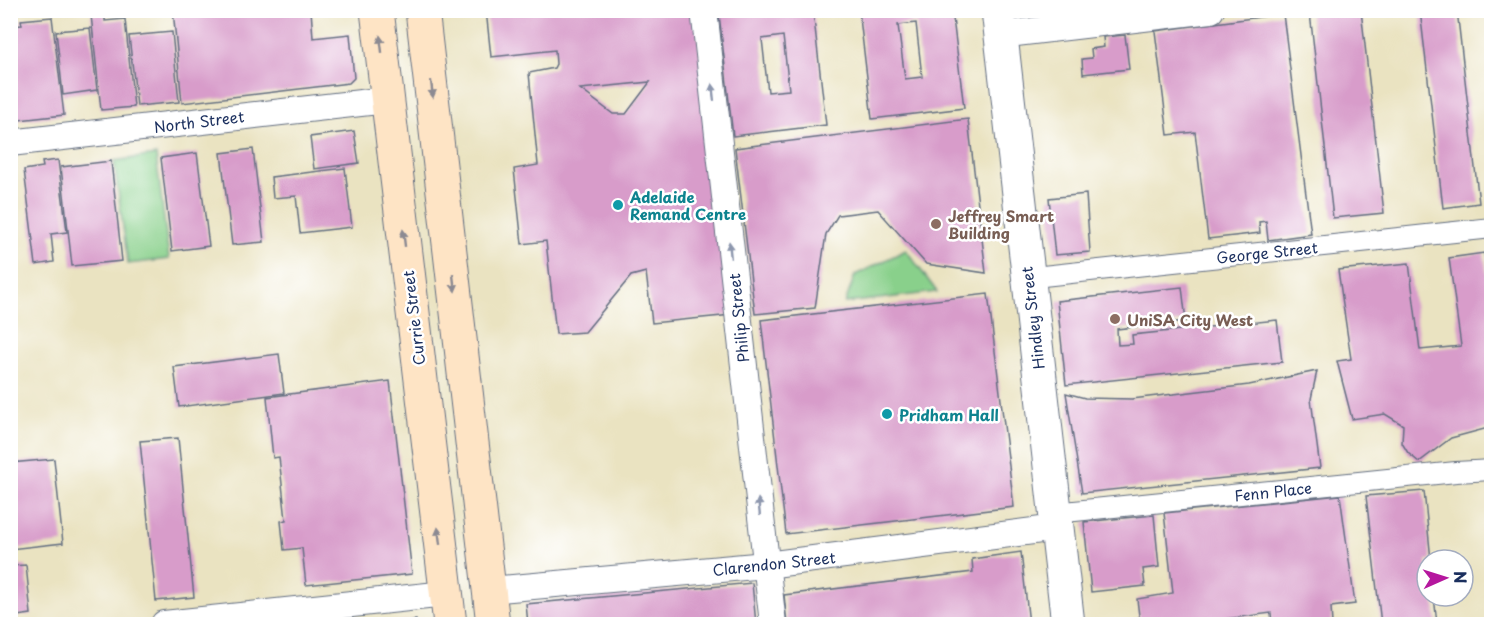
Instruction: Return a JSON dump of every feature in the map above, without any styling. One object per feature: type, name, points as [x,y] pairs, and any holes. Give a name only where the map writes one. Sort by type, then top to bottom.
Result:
[{"type":"main road","name":"Currie Street","points":[[377,10],[448,609]]},
{"type":"main road","points":[[422,10],[494,624]]},
{"type":"street","name":"Philip Street","points":[[704,10],[773,624]]},
{"type":"street","points":[[999,23],[1211,10]]},
{"type":"street","name":"Hindley Street","points":[[999,23],[1068,624]]},
{"type":"street","name":"North Street","points":[[10,143],[387,100]]},
{"type":"street","name":"George Street","points":[[1043,276],[1491,228]]},
{"type":"street","name":"Fenn Place","points":[[1056,521],[1456,472],[1491,470]]},
{"type":"street","name":"Clarendon Street","points":[[490,590],[766,565],[1056,521]]},
{"type":"street","points":[[164,624],[448,609]]},
{"type":"green space","points":[[156,155],[169,259],[128,264],[114,161]]},
{"type":"green space","points":[[906,250],[937,292],[845,303],[855,275]]},
{"type":"building","points":[[173,10],[311,10],[313,38],[350,34],[354,78],[349,83],[182,103]]},
{"type":"building","name":"Adelaide Remand Centre","points":[[486,10],[695,10],[732,315],[652,323],[646,272],[631,276],[585,332],[556,334],[546,241],[522,244],[514,169],[538,165],[529,73],[554,68],[555,50],[491,57]],"holes":[[[650,82],[626,114],[613,114],[580,89]]]},
{"type":"building","points":[[751,10],[813,10],[826,125],[733,136],[719,14]],"holes":[[[783,36],[789,90],[768,92],[762,39]]]},
{"type":"building","points":[[859,10],[952,10],[964,108],[872,119]],"holes":[[[916,23],[922,77],[905,79],[898,25]]]},
{"type":"building","points":[[1361,10],[1384,213],[1333,218],[1310,13]]},
{"type":"building","points":[[1420,10],[1457,10],[1479,203],[1443,208]]},
{"type":"building","points":[[1488,10],[1492,10],[1492,30],[1490,30]]},
{"type":"building","points":[[105,13],[105,21],[125,19],[134,107],[101,110],[91,15]]},
{"type":"building","points":[[1283,14],[1311,234],[1268,240],[1266,221],[1259,222],[1260,233],[1208,239],[1195,132],[1168,135],[1155,31]]},
{"type":"building","points":[[52,17],[64,115],[10,121],[10,26],[22,25],[21,20]]},
{"type":"building","points":[[90,28],[97,90],[63,95],[56,31]]},
{"type":"building","points":[[172,32],[179,102],[137,106],[129,36]]},
{"type":"building","points":[[1125,35],[1129,69],[1083,74],[1082,59],[1092,58],[1091,49],[1104,47],[1103,37]]},
{"type":"building","name":"Jeffrey Smart Building","points":[[968,119],[986,273],[926,264],[878,210],[838,215],[826,234],[815,308],[755,314],[735,148]]},
{"type":"building","points":[[354,131],[359,163],[314,169],[310,137]]},
{"type":"building","points":[[253,149],[264,242],[232,245],[221,153]]},
{"type":"building","points":[[197,153],[209,246],[172,251],[161,158]]},
{"type":"building","points":[[58,160],[67,232],[51,234],[54,262],[36,265],[24,170],[43,167],[42,162]]},
{"type":"building","points":[[111,161],[122,261],[72,266],[61,167]]},
{"type":"building","points":[[345,168],[352,227],[300,233],[296,196],[273,198],[271,177]]},
{"type":"building","points":[[10,169],[12,169],[18,221],[10,222]]},
{"type":"building","points":[[1086,194],[1090,252],[1055,255],[1049,198]]},
{"type":"building","points":[[1484,253],[1492,311],[1492,427],[1451,438],[1419,462],[1408,453],[1402,443],[1403,425],[1385,414],[1352,419],[1337,361],[1351,359],[1338,270],[1409,263],[1420,350],[1461,346],[1449,258]]},
{"type":"building","points":[[1182,287],[1186,321],[1117,329],[1118,345],[1133,344],[1132,335],[1277,320],[1282,362],[1066,385],[1057,301]]},
{"type":"building","name":"Pridham Hall","points":[[988,294],[1014,507],[786,534],[761,320]]},
{"type":"building","points":[[279,354],[284,393],[179,407],[174,367]]},
{"type":"building","points":[[1317,371],[1311,399],[1320,468],[1082,493],[1066,393],[1085,398],[1132,399],[1249,385]]},
{"type":"building","points":[[390,381],[412,574],[306,585],[302,548],[284,550],[281,521],[286,520],[279,457],[273,458],[267,397]]},
{"type":"building","points":[[178,438],[194,597],[156,601],[140,441]]},
{"type":"building","points":[[54,459],[63,543],[10,549],[10,463]]},
{"type":"building","points":[[1424,491],[1430,548],[1415,548],[1415,608],[1435,608],[1437,624],[1381,624],[1366,496]]},
{"type":"building","points":[[1340,495],[1355,604],[1331,607],[1332,624],[1272,624],[1271,613],[1185,624],[1140,624],[1137,599],[1173,593],[1164,513]]},
{"type":"building","points":[[1154,515],[1159,567],[1143,569],[1145,586],[1091,592],[1084,522]]},
{"type":"building","points":[[1021,552],[1029,624],[787,624],[784,595],[973,572],[972,559]]},
{"type":"building","points":[[26,565],[31,614],[10,617],[10,566]]},
{"type":"building","points":[[752,583],[756,624],[528,624],[526,604]]},
{"type":"building","points":[[416,620],[417,624],[391,624],[391,623]]},
{"type":"place","name":"Adelaide Remand Centre","points":[[618,205]]},
{"type":"place","name":"Jeffrey Smart Building","points":[[936,224]]},
{"type":"place","name":"UniSA City West","points":[[1115,319]]},
{"type":"place","name":"Pridham Hall","points":[[887,414]]}]
